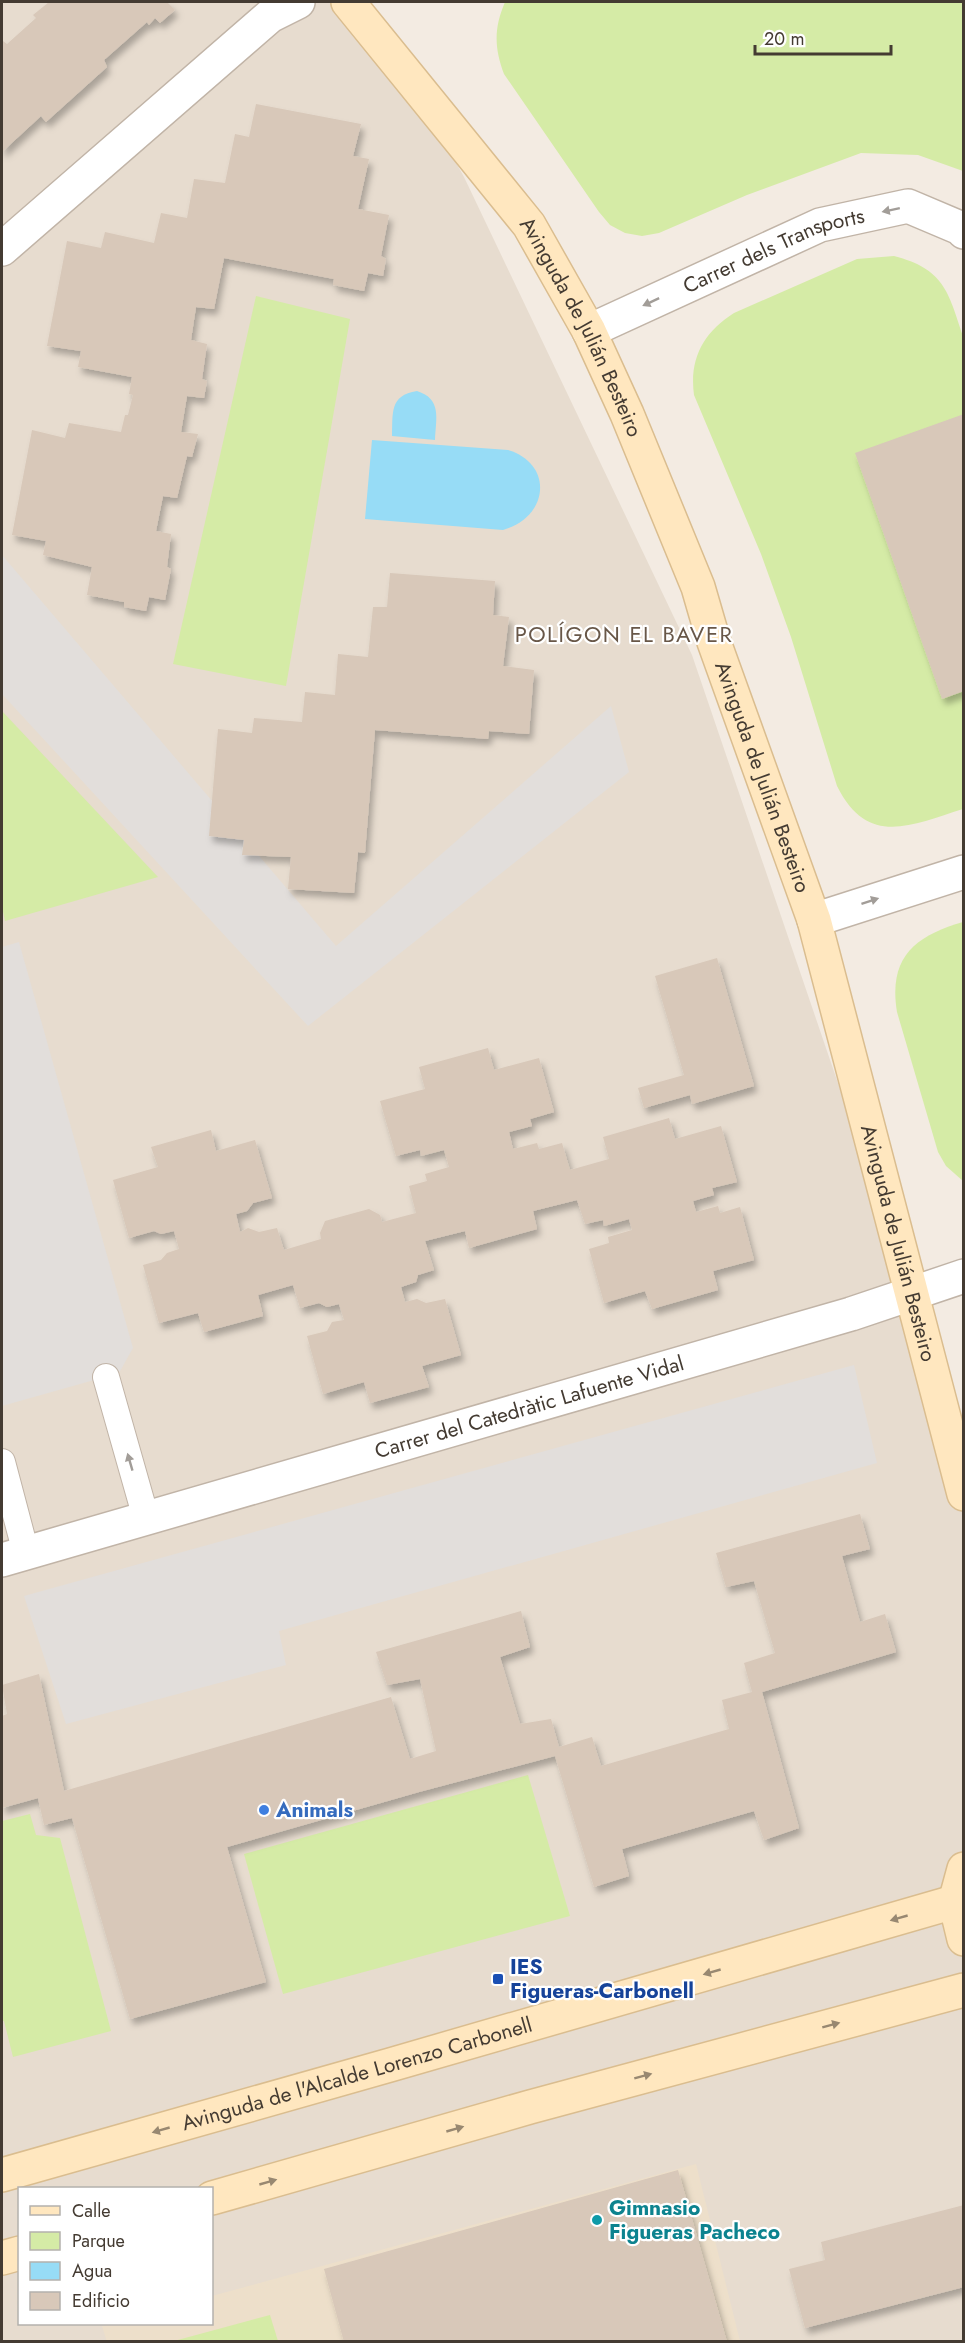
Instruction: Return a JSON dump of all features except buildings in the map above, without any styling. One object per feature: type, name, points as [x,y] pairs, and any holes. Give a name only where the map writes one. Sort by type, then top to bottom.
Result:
[{"type":"main road","name":"Avinguda de Julián Besteiro","points":[[348,2],[529,225],[589,331],[627,414],[698,587],[714,642],[814,920],[963,1494]]},
{"type":"main road","points":[[963,1869],[959,1900],[963,1939]]},
{"type":"main road","name":"Avinguda de l'Alcalde Lorenzo Carbonell","points":[[2,2175],[413,2059],[959,1900]]},
{"type":"main road","points":[[213,2198],[530,2107],[963,1990]]},
{"type":"main road","points":[[2,2258],[18,2254]]},
{"type":"street","points":[[2,249],[270,16],[298,2]]},
{"type":"street","name":"Carrer dels Transports","points":[[589,331],[820,225],[908,206],[960,228],[963,232]]},
{"type":"street","points":[[814,920],[963,872]]},
{"type":"street","name":"Carrer del Catedràtic Lafuente Vidal","points":[[14,1557],[912,1295],[963,1276]]},
{"type":"lane","points":[[106,1377],[146,1518]]},
{"type":"lane","name":"Carrer del Catedràtic Lafuente Vidal","points":[[2,1462],[14,1557]]},
{"type":"shaded area","points":[[2,2],[356,2],[382,31],[464,177],[692,655],[963,1450],[963,2341],[2,2342]]},
{"type":"shaded area","points":[[2,555],[336,946],[611,706],[629,772],[308,1026],[2,694]]},
{"type":"shaded area","points":[[19,942],[133,1348],[119,1373],[2,1406],[2,947]]},
{"type":"shaded area","points":[[854,1365],[877,1463],[279,1631],[286,1665],[66,1724],[24,1596]]},
{"type":"shaded area","name":"Gimnasio Figueras Pacheco","points":[[696,2164],[740,2341],[107,2342],[102,2326],[106,2325],[213,2325],[213,2296]]},
{"type":"green space","points":[[505,2],[963,2],[963,171],[918,155],[861,153],[747,195],[659,233],[642,236],[625,233],[610,225],[599,212],[504,74],[498,55],[497,29]]},
{"type":"green space","points":[[894,256],[924,268],[942,284],[953,306],[963,336],[963,809],[926,821],[892,827],[877,825],[862,818],[849,805],[837,786],[791,637],[761,554],[694,395],[693,382],[694,369],[701,347],[714,329],[734,313],[857,259]]},
{"type":"green space","points":[[256,296],[350,319],[286,686],[173,664]]},
{"type":"green space","points":[[2,711],[158,877],[5,921],[2,907]]},
{"type":"green space","points":[[964,922],[963,1181],[946,1166],[938,1152],[897,1012],[895,993],[901,963],[909,952],[931,934]]},
{"type":"green space","points":[[528,1775],[570,1916],[283,1994],[244,1854]]},
{"type":"green space","points":[[30,1814],[36,1835],[60,1838],[111,2031],[13,2057],[4,2021],[2,2021],[2,1821]]},
{"type":"green space","points":[[270,2315],[278,2341],[174,2341]]},
{"type":"water","points":[[417,391],[434,404],[436,410],[435,440],[392,436],[393,413],[397,401],[408,393]]},
{"type":"water","points":[[372,440],[508,450],[523,457],[533,467],[539,478],[540,490],[537,503],[530,514],[503,530],[365,519]]},
{"type":"place","name":"Animals","points":[[264,1810]]},
{"type":"place","name":"IES Figueras-Carbonell","points":[[498,1979]]},
{"type":"place","name":"Gimnasio Figueras Pacheco","points":[[597,2220]]},
{"type":"district","name":"POLÍGON EL BAVER","points":[[624,634]]}]
